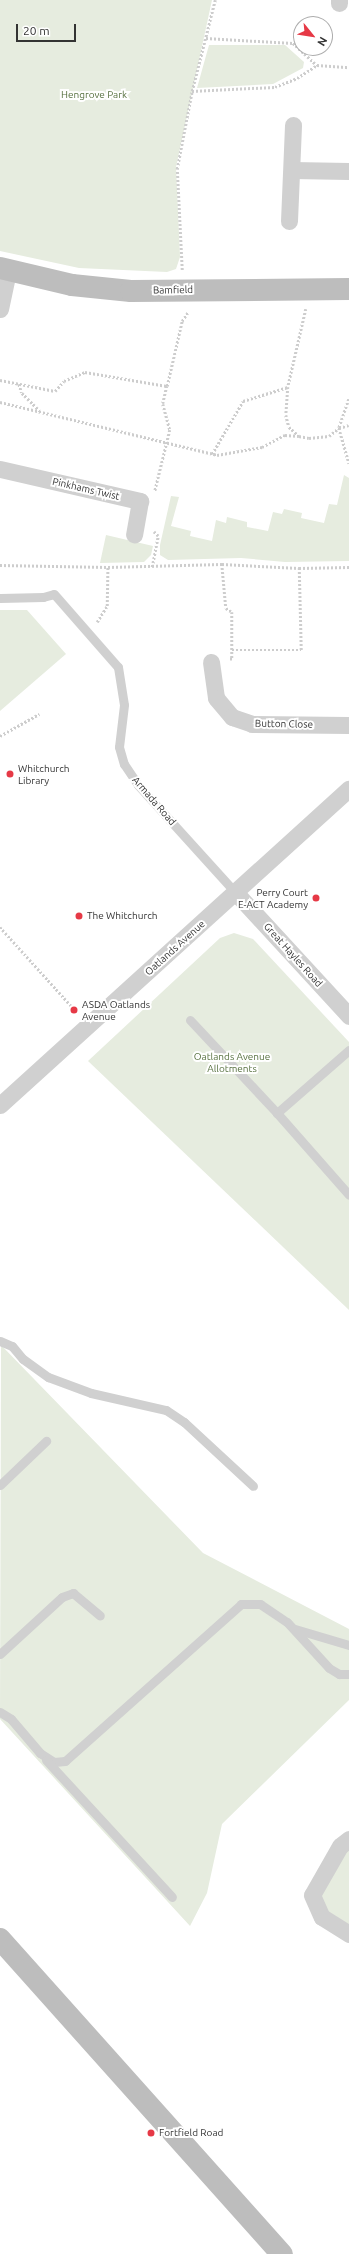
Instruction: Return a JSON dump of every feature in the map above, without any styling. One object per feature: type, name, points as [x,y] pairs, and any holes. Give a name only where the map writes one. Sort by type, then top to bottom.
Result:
[{"type":"street","points":[[289,220],[293,126]]},
{"type":"street","points":[[292,170],[349,171]]},
{"type":"street","name":"Bamfield","points":[[4,269],[72,285],[131,291],[349,289]]},
{"type":"street","points":[[0,309],[4,269]]},
{"type":"street","name":"Pinkhams Twist","points":[[0,469],[140,501]]},
{"type":"street","points":[[134,534],[140,501]]},
{"type":"street","name":"Button Close","points":[[211,662],[216,698],[232,716],[252,724],[349,725]]},
{"type":"street","name":"Oatlands Avenue","points":[[0,1105],[236,893],[349,789]]},
{"type":"street","name":"Great Hayles Road","points":[[236,893],[349,1016]]},
{"type":"street","points":[[349,1839],[340,1846],[312,1895],[322,1917],[349,1934]]},
{"type":"street","points":[[0,1939],[282,2254]]},
{"type":"lane","name":"Armada Road","points":[[0,598],[43,598],[54,594],[118,667],[124,705],[119,747],[124,764],[138,785],[236,893]]},
{"type":"lane","points":[[190,1020],[277,1113],[349,1195]]},
{"type":"lane","points":[[277,1113],[349,1050]]},
{"type":"lane","points":[[0,1342],[12,1346],[23,1359],[48,1377],[91,1393],[166,1410],[184,1422],[253,1486]]},
{"type":"lane","points":[[0,1485],[46,1441]]},
{"type":"lane","points":[[0,1654],[62,1597],[73,1593],[100,1616]]},
{"type":"lane","points":[[40,1753],[54,1762],[65,1761],[241,1604],[260,1604],[292,1627],[329,1668],[339,1674],[349,1674]]},
{"type":"lane","points":[[292,1627],[349,1646]]},
{"type":"lane","points":[[0,1712],[11,1719],[40,1753],[172,1897]]},
{"type":"path","points":[[140,501],[154,494],[165,444],[170,430],[163,404],[182,321],[190,308],[199,304],[197,272],[188,274],[180,269],[177,169],[192,91],[215,0]]},
{"type":"path","points":[[206,38],[293,43],[317,65]]},
{"type":"path","points":[[192,91],[275,87],[317,65],[349,67]]},
{"type":"path","points":[[299,436],[289,427],[286,415],[288,386],[310,290]]},
{"type":"path","points":[[0,380],[55,391],[64,381],[85,372],[166,386]]},
{"type":"path","points":[[19,384],[22,393],[42,412]]},
{"type":"path","points":[[212,454],[243,402],[288,386]]},
{"type":"path","points":[[349,399],[339,428],[349,464]]},
{"type":"path","points":[[0,402],[165,444],[212,454],[249,450],[285,435],[309,438],[329,436],[339,428],[349,425]]},
{"type":"path","points":[[211,662],[232,659],[232,612],[226,608],[222,564]]},
{"type":"path","points":[[0,565],[108,567],[222,564],[299,568],[349,567]]},
{"type":"path","points":[[88,634],[108,606],[108,567]]},
{"type":"path","points":[[232,650],[301,650],[299,568]]},
{"type":"path","points":[[0,736],[39,714]]},
{"type":"path","points":[[0,927],[89,1026]]},
{"type":"green space","name":"Hengrove Park","points":[[0,0],[212,0],[176,167],[180,257],[176,269],[167,272],[79,268],[0,251]]},
{"type":"green space","points":[[209,45],[285,45],[293,52],[293,56],[297,56],[304,62],[303,68],[273,84],[197,88]]},
{"type":"green space","points":[[344,475],[349,478],[349,561],[285,562],[241,558],[168,560],[160,555],[160,545],[171,496],[179,497],[171,526],[191,531],[190,536],[212,541],[216,520],[226,523],[227,517],[247,522],[247,527],[268,531],[273,512],[282,514],[284,509],[302,513],[301,518],[324,523],[329,504],[337,505]]},
{"type":"green space","points":[[106,535],[153,546],[151,555],[144,562],[100,563]]},
{"type":"green space","points":[[0,610],[27,610],[66,654],[0,711]]},
{"type":"green space","name":"Oatlands Avenue Allotments","points":[[234,933],[253,939],[349,1042],[349,1310],[88,1061],[220,938]]},
{"type":"green space","points":[[1,1345],[203,1553],[349,1629],[349,1700],[222,1824],[207,1893],[190,1926],[0,1719]]},
{"type":"green space","points":[[349,1850],[349,1925],[330,1914],[321,1898],[323,1886],[340,1857]]},
{"type":"place","name":"Whitchurch Library","points":[[10,774]]},
{"type":"place","name":"Perry Court E-ACT Academy","points":[[316,898]]},
{"type":"place","name":"The Whitchurch","points":[[79,916]]},
{"type":"place","name":"ASDA Oatlands Avenue","points":[[74,1010]]},
{"type":"place","name":"Fortfield Road","points":[[151,2133]]}]
